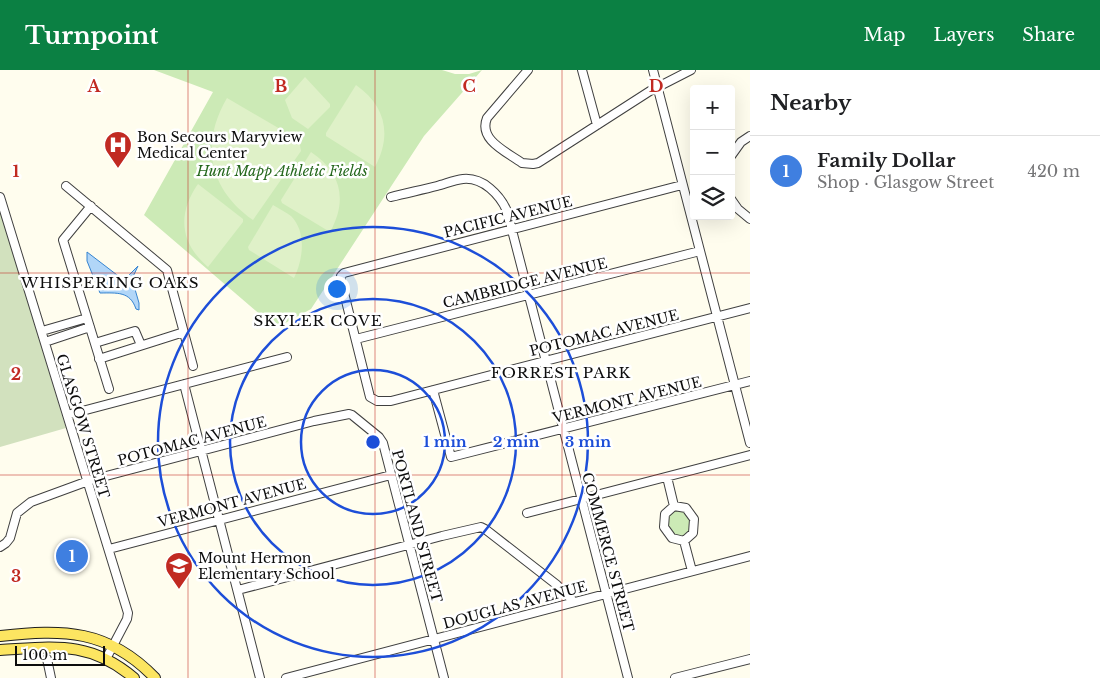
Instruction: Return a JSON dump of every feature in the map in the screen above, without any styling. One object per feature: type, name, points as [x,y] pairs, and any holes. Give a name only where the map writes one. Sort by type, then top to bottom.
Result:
[{"type":"main road","points":[[0,636],[34,632],[61,632],[86,636],[113,646],[136,660],[155,678]]},
{"type":"main road","points":[[0,650],[66,647],[89,652],[106,659],[134,678]]},
{"type":"street","points":[[528,70],[487,118],[484,128],[489,139],[522,163],[533,164],[538,163],[657,87],[691,70]]},
{"type":"street","points":[[582,70],[597,124]]},
{"type":"street","points":[[652,70],[750,443]]},
{"type":"street","points":[[735,150],[741,142],[750,136]]},
{"type":"street","name":"COMMERCE STREET","points":[[391,197],[463,179],[472,179],[485,184],[499,197],[507,211],[628,678]]},
{"type":"street","name":"PACIFIC AVENUE","points":[[356,339],[341,276],[346,271],[682,185]]},
{"type":"street","points":[[66,186],[168,270],[193,366]]},
{"type":"street","name":"GLASGOW STREET","points":[[0,197],[128,615],[128,619],[106,659]]},
{"type":"street","points":[[735,205],[750,219]]},
{"type":"street","points":[[90,206],[63,240],[109,389]]},
{"type":"street","name":"CAMBRIDGE AVENUE","points":[[356,339],[700,252]]},
{"type":"street","name":"POTOMAC AVENUE","points":[[356,339],[369,394],[375,400],[391,401],[750,308]]},
{"type":"street","points":[[42,331],[87,318]]},
{"type":"street","points":[[45,342],[90,327]]},
{"type":"street","points":[[95,343],[135,331],[141,346]]},
{"type":"street","points":[[99,358],[184,332]]},
{"type":"street","points":[[66,415],[287,357]]},
{"type":"street","name":"VERMONT AVENUE","points":[[433,390],[451,457],[750,381]]},
{"type":"street","points":[[184,384],[260,678]]},
{"type":"street","name":"POTOMAC AVENUE","points":[[0,547],[10,538],[17,513],[25,505],[87,482],[344,414],[352,415],[358,420]]},
{"type":"street","name":"PORTLAND STREET","points":[[358,420],[379,437],[383,443],[444,678]]},
{"type":"street","points":[[527,513],[750,455]]},
{"type":"street","name":"VERMONT AVENUE","points":[[109,549],[391,475]]},
{"type":"street","points":[[667,477],[674,506]]},
{"type":"street","points":[[674,506],[683,506],[694,519],[693,533],[684,541],[672,538],[664,527],[665,514],[674,506]]},
{"type":"street","points":[[238,590],[471,528],[481,527],[558,585],[574,602]]},
{"type":"street","points":[[684,541],[692,571]]},
{"type":"street","name":"DOUGLAS AVENUE","points":[[286,678],[750,556]]},
{"type":"street","points":[[675,678],[750,658]]},
{"type":"street","points":[[47,659],[51,678]]},
{"type":"green space","name":"Hunt Mapp Athletic Fields","points":[[154,70],[442,70],[455,74],[469,74],[482,70],[424,136],[311,309],[276,328],[144,215],[213,92]]},
{"type":"green space","points":[[305,77],[330,104],[330,107],[308,129],[292,118],[285,100]]},
{"type":"green space","points":[[356,85],[374,102],[383,122],[383,144],[375,167],[326,136],[326,133]]},
{"type":"green space","points":[[227,98],[299,140],[301,151],[253,220],[238,208],[227,194],[218,180],[213,165],[213,132]]},
{"type":"green space","points":[[311,152],[329,168],[338,188],[340,198],[339,209],[330,232],[282,203],[281,200]]},
{"type":"green space","points":[[198,184],[243,219],[243,222],[208,267],[192,248],[185,228],[187,206]]},
{"type":"green space","points":[[273,205],[291,216],[299,230],[302,246],[300,263],[294,278],[249,250],[248,247]]},
{"type":"green space","points":[[0,211],[66,428],[0,447]]},
{"type":"green space","points":[[679,510],[688,514],[692,523],[688,532],[679,536],[670,532],[666,523],[670,514]]},
{"type":"water","points":[[87,252],[121,278],[126,278],[138,266],[132,279],[139,303],[139,310],[136,309],[130,299],[122,294],[100,293],[87,261]]},
{"type":"place","name":"Bon Secours Maryview Medical Center","points":[[118,169]]},
{"type":"place","name":"Family Dollar","points":[[72,556]]},
{"type":"place","name":"Mount Hermon Elementary School","points":[[179,590]]},
{"type":"district","name":"WHISPERING OAKS","points":[[110,283]]},
{"type":"district","name":"SKYLER COVE","points":[[318,321]]},
{"type":"district","name":"FORREST PARK","points":[[561,373]]}]
